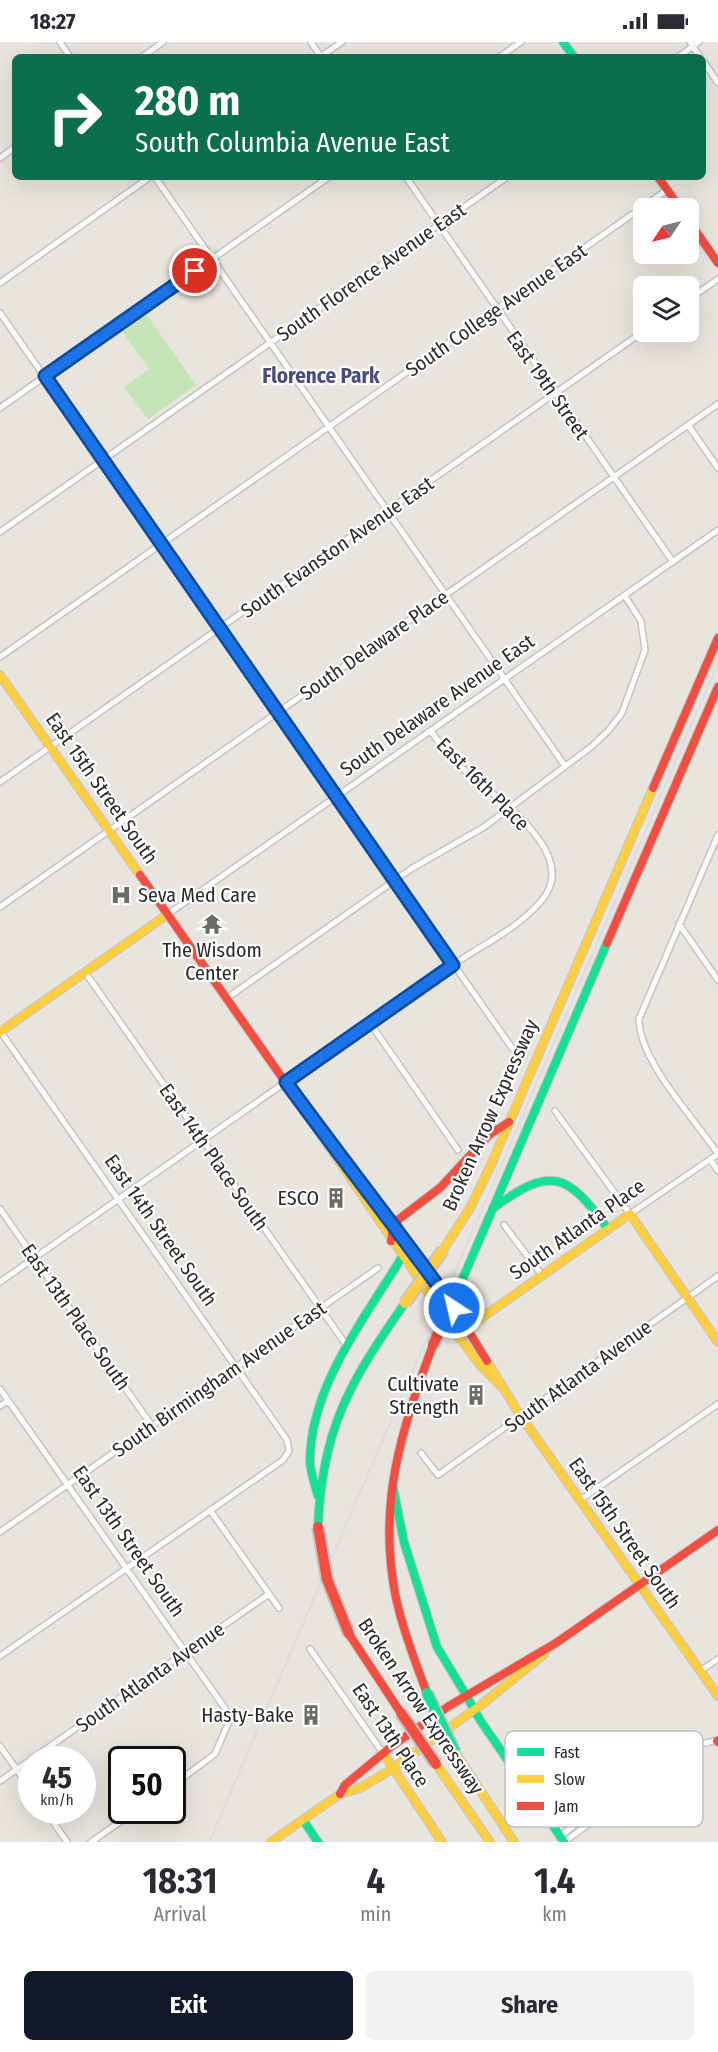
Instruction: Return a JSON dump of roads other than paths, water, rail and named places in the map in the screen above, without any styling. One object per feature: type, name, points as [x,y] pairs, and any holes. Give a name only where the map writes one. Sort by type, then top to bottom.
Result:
[{"type":"main road","points":[[660,180],[673,198]]},
{"type":"main road","points":[[699,236],[718,263]]},
{"type":"main road","name":"Broken Arrow Expressway","points":[[490,1842],[400,1713],[349,1634],[327,1579],[318,1527],[318,1496],[324,1454],[338,1411],[357,1375],[470,1208],[718,638]]},
{"type":"main road","name":"East 15th Street South","points":[[0,675],[286,1082],[391,1241],[457,1335],[489,1376],[503,1388]]},
{"type":"main road","name":"Broken Arrow Expressway","points":[[514,1842],[455,1752],[427,1693],[409,1645],[392,1582],[387,1519],[391,1474],[402,1428],[433,1345],[718,687]]},
{"type":"main road","name":"South Delaware Avenue East","points":[[0,1032],[168,914]]},
{"type":"main road","points":[[391,1241],[394,1223],[441,1187],[489,1135],[509,1122]]},
{"type":"main road","name":"East 15th Street South","points":[[318,1129],[394,1223],[497,1372],[503,1388],[521,1416],[718,1696]]},
{"type":"main road","points":[[492,1209],[526,1184],[546,1179],[556,1180],[580,1192],[608,1229]]},
{"type":"main road","points":[[630,1215],[718,1342]]},
{"type":"main road","name":"South Atlanta Place","points":[[457,1335],[630,1215]]},
{"type":"main road","points":[[318,1496],[310,1461],[316,1424],[328,1388],[402,1257]]},
{"type":"main road","points":[[391,1474],[400,1526],[437,1647],[475,1712],[505,1756]]},
{"type":"main road","points":[[340,1794],[345,1785],[382,1753],[466,1695],[556,1643],[718,1530]]},
{"type":"main road","points":[[271,1842],[340,1794],[349,1792],[391,1769],[475,1712],[556,1643]]},
{"type":"main road","name":"East 13th Place","points":[[382,1753],[442,1842]]},
{"type":"main road","points":[[303,1820],[318,1842]]},
{"type":"main road","points":[[554,1827],[563,1840]]},
{"type":"street","points":[[146,54],[163,42]]},
{"type":"street","points":[[325,54],[342,42]]},
{"type":"street","points":[[503,54],[520,42]]},
{"type":"street","points":[[691,44],[699,42]]},
{"type":"street","points":[[706,65],[718,83]]},
{"type":"street","points":[[0,283],[146,180]]},
{"type":"street","points":[[157,180],[565,766]]},
{"type":"street","points":[[0,408],[325,180]]},
{"type":"street","name":"East 19th Street","points":[[408,180],[554,394],[673,562]]},
{"type":"street","name":"South Florence Avenue East","points":[[0,532],[503,180]]},
{"type":"street","name":"South College Avenue East","points":[[0,657],[667,190]]},
{"type":"street","points":[[699,292],[718,279]]},
{"type":"street","points":[[0,313],[512,1048]]},
{"type":"street","name":"South Evanston Avenue East","points":[[0,782],[633,339]]},
{"type":"street","name":"South Delaware Place","points":[[0,907],[718,404]]},
{"type":"street","points":[[688,425],[718,468]]},
{"type":"street","name":"South Delaware Avenue East","points":[[168,914],[718,530]]},
{"type":"street","points":[[226,998],[394,881],[484,827],[591,747],[616,721],[643,661],[645,640],[641,621],[625,596]]},
{"type":"street","name":"East 16th Place","points":[[430,731],[458,765],[511,807],[535,835],[551,869],[549,890],[533,910],[500,936],[453,965]]},
{"type":"street","points":[[718,835],[642,1009],[639,1028],[659,1070],[718,1154]]},
{"type":"street","points":[[679,924],[718,980]]},
{"type":"street","points":[[0,1282],[453,965]]},
{"type":"street","name":"East 14th Place South","points":[[85,972],[344,1342]]},
{"type":"street","points":[[370,1023],[459,1150]]},
{"type":"street","name":"East 14th Street South","points":[[0,1032],[287,1440],[289,1450],[283,1460],[210,1510]]},
{"type":"street","points":[[555,1110],[630,1215]]},
{"type":"street","name":"South Atlanta Place","points":[[630,1215],[718,1154]]},
{"type":"street","points":[[710,1159],[718,1171]]},
{"type":"street","name":"East 13th Place South","points":[[0,1209],[152,1426]]},
{"type":"street","points":[[504,1225],[542,1275]]},
{"type":"street","name":"South Birmingham Avenue East","points":[[0,1532],[378,1268]]},
{"type":"street","name":"South Atlanta Avenue","points":[[422,1453],[438,1475],[718,1276]]},
{"type":"street","name":"East 13th Street South","points":[[0,1389],[229,1714],[230,1719],[215,1754],[186,1776]]},
{"type":"street","points":[[0,1407],[8,1401]]},
{"type":"street","points":[[580,1500],[718,1404]]},
{"type":"street","points":[[0,1656],[210,1510],[279,1608]]},
{"type":"street","name":"South Atlanta Avenue","points":[[0,1781],[269,1594]]},
{"type":"street","name":"East 13th Place","points":[[310,1649],[382,1753]]},
{"type":"street","points":[[700,1671],[718,1659]]},
{"type":"street","points":[[703,1744],[718,1741]]},
{"type":"street","points":[[0,1746],[18,1773]]},
{"type":"street","points":[[55,1824],[68,1842]]},
{"type":"street","points":[[91,1842],[117,1824]]},
{"type":"street","points":[[563,1840],[581,1827]]},
{"type":"railway","points":[[209,1842],[718,663]]},
{"type":"place","name":"Seva Med Care","points":[[121,895]]},
{"type":"place","name":"The Wisdom Center","points":[[212,924]]},
{"type":"place","name":"ESCO","points":[[336,1198]]},
{"type":"place","name":"Cultivate Strength","points":[[476,1395]]},
{"type":"place","name":"Hasty-Bake","points":[[311,1715]]},
{"type":"district","name":"Florence Park","points":[[321,376]]}]
